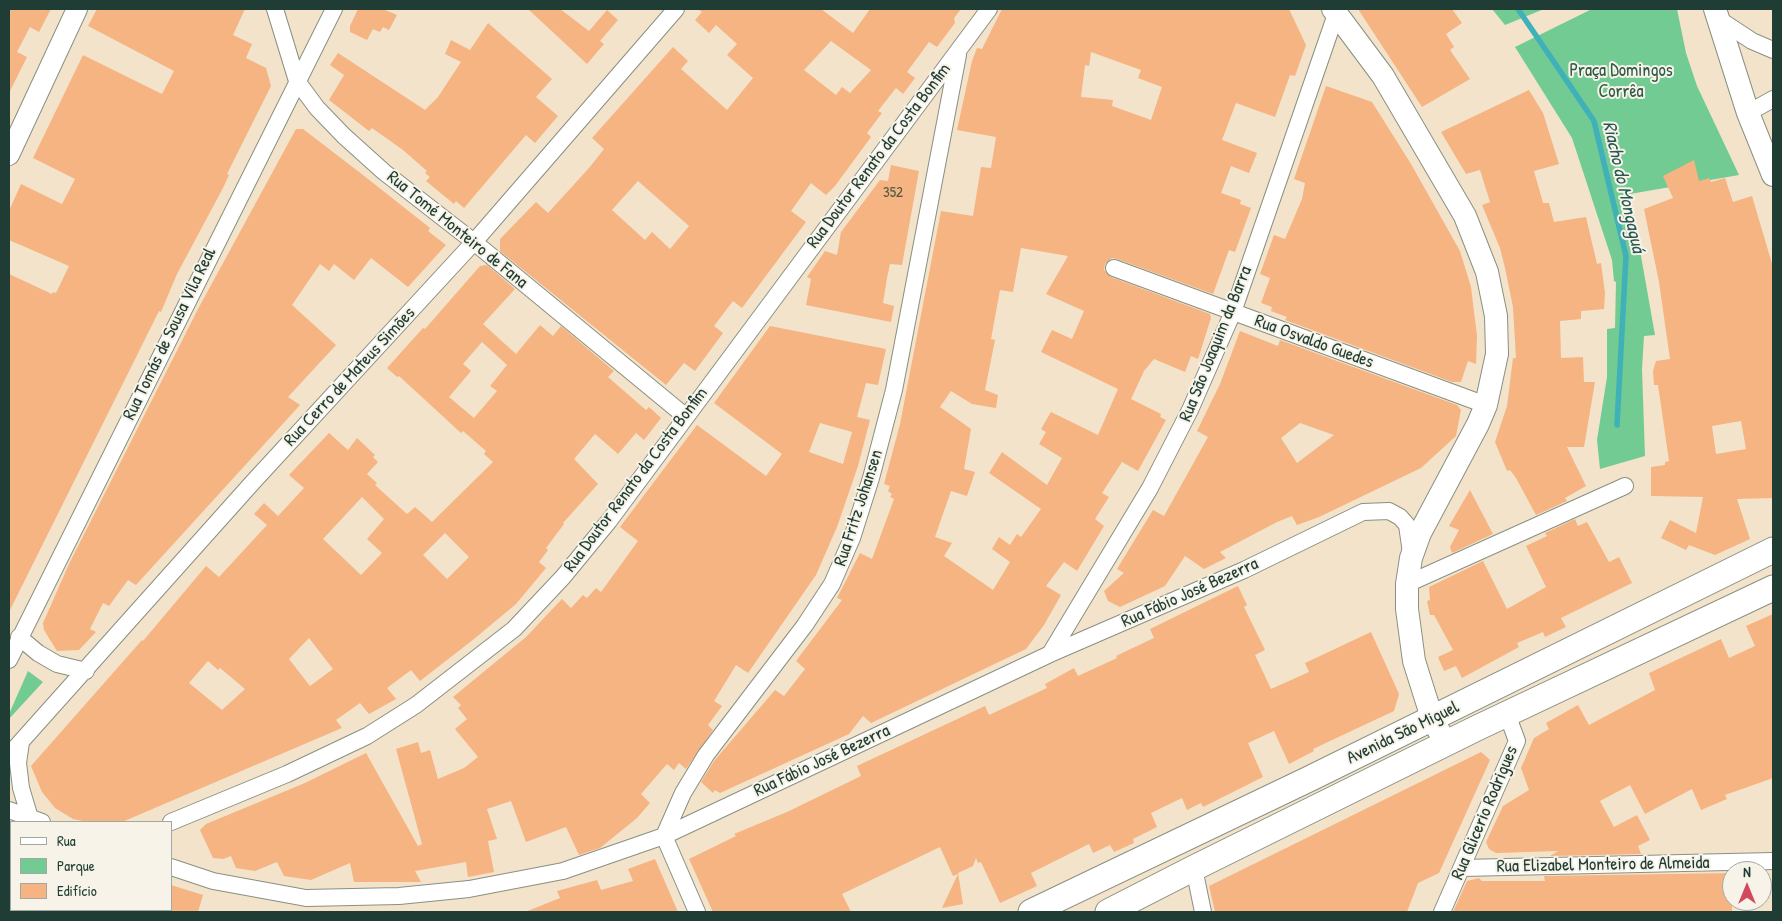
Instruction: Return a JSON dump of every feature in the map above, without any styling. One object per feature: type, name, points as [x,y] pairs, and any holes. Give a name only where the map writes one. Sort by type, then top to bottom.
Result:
[{"type":"main road","points":[[1335,11],[1383,76],[1441,172],[1465,216],[1487,272],[1496,316],[1497,354],[1486,405],[1478,424],[1420,533],[1411,558],[1407,584],[1409,635],[1414,661],[1432,718],[1446,744]]},
{"type":"main road","points":[[1715,13],[1748,113],[1773,175]]},
{"type":"main road","name":"Avenida São Miguel","points":[[1031,912],[1309,779],[1773,550]]},
{"type":"main road","name":"Avenida São Miguel","points":[[1108,912],[1507,714],[1773,588]]},
{"type":"street","points":[[9,155],[76,9]]},
{"type":"street","name":"Rua Tomé Monteiro de Fana","points":[[275,9],[296,81],[317,108],[344,136],[384,172],[474,242],[686,416]]},
{"type":"street","name":"Rua Tomás de Sousa Vila Real","points":[[9,660],[296,81],[334,9]]},
{"type":"street","name":"Rua Cerro de Mateus Simões","points":[[9,756],[253,482],[474,242],[676,9]]},
{"type":"street","name":"Rua Doutor Renato da Costa Bonfim","points":[[172,822],[287,774],[367,736],[416,706],[514,629],[563,577],[609,521],[989,9]]},
{"type":"street","name":"Rua São Joaquim da Barra","points":[[1050,654],[1150,488],[1190,410],[1233,312],[1335,11]]},
{"type":"street","points":[[1715,13],[1752,41],[1773,50]]},
{"type":"street","name":"Rua Fritz Johansen","points":[[664,836],[683,793],[706,755],[805,626],[832,584],[852,538],[871,478],[894,390],[959,51]]},
{"type":"street","points":[[1748,113],[1773,99]]},
{"type":"street","name":"Rua Osvaldo Guedes","points":[[1114,268],[1486,405]]},
{"type":"street","points":[[1407,584],[1625,486]]},
{"type":"street","name":"Rua Fábio José Bezerra","points":[[172,867],[213,881],[306,898],[400,896],[469,889],[563,871],[664,836],[1050,654],[1244,570],[1363,512],[1389,511],[1400,517],[1407,525],[1411,558]]},
{"type":"street","points":[[19,637],[38,653],[57,664],[86,671]]},
{"type":"street","name":"Rua Glicerio Rodrigues","points":[[1442,912],[1517,741],[1507,714]]},
{"type":"street","points":[[21,742],[18,764],[20,788],[36,820]]},
{"type":"street","points":[[9,810],[36,820]]},
{"type":"street","points":[[664,836],[697,912]]},
{"type":"street","name":"Rua Elizabel Monteiro de Almeida","points":[[1462,868],[1773,861]]},
{"type":"street","points":[[1194,868],[1202,912]]},
{"type":"green space","points":[[1492,9],[1544,9],[1505,25]]},
{"type":"green space","name":"Praça Domingos Corrêa","points":[[1592,9],[1677,9],[1686,53],[1697,86],[1739,175],[1630,194],[1655,335],[1644,336],[1642,369],[1645,456],[1600,469],[1597,440],[1607,377],[1607,329],[1615,328],[1616,282],[1614,281],[1612,260],[1572,138],[1515,47]]},
{"type":"green space","points":[[28,671],[43,682],[9,719],[9,714]]},
{"type":"building","points":[[9,9],[51,9],[39,32],[30,27],[17,52],[27,57],[9,93]]},
{"type":"building","points":[[97,9],[245,9],[233,35],[252,44],[246,58],[266,68],[271,86],[227,174],[229,175],[223,188],[177,274],[161,312],[159,311],[9,612],[9,274],[52,294],[53,292],[56,293],[69,266],[9,240],[9,211],[21,184],[62,204],[75,179],[33,158],[83,55],[162,94],[174,71],[88,26]]},
{"type":"building","points":[[358,9],[383,9],[397,15],[389,30],[383,27],[380,32],[373,29],[367,40],[350,32],[350,26]]},
{"type":"building","points":[[528,9],[560,9],[589,31],[607,10],[618,20],[600,41],[604,44],[587,64]]},
{"type":"building","points":[[698,9],[821,9],[853,33],[870,9],[961,9],[954,18],[955,23],[937,47],[929,42],[907,72],[915,78],[903,94],[896,88],[878,111],[882,113],[867,133],[871,137],[835,186],[826,195],[811,183],[791,211],[806,222],[742,308],[733,301],[714,326],[723,333],[695,371],[684,363],[666,385],[500,251],[500,239],[536,202],[548,213],[589,168],[604,149],[592,138],[673,47],[688,61],[681,69],[727,110],[753,78],[727,55],[737,44],[716,25],[709,33],[695,20],[702,12]],"holes":[[[831,41],[871,70],[850,93],[842,87],[836,95],[804,70]],[[638,181],[689,226],[670,249],[652,232],[645,240],[612,210]]]},
{"type":"building","points":[[1002,9],[1289,9],[1306,45],[1295,76],[1290,75],[1275,117],[1236,103],[1222,140],[1257,153],[1249,173],[1231,166],[1221,193],[1241,200],[1240,204],[1251,208],[1235,252],[1229,250],[1213,294],[1117,259],[1112,258],[1105,264],[1104,270],[1111,277],[1210,314],[1211,318],[1198,359],[1191,356],[1185,372],[1154,359],[1144,371],[1131,399],[1161,414],[1160,417],[1166,420],[1138,471],[1122,462],[1102,493],[1109,497],[1095,519],[1104,526],[1077,571],[1064,562],[1046,586],[1061,595],[1044,625],[1026,649],[871,723],[863,716],[849,734],[720,793],[715,790],[713,793],[701,782],[714,761],[775,690],[784,696],[805,669],[796,661],[842,600],[837,598],[860,553],[872,559],[894,499],[890,497],[892,494],[888,491],[890,486],[884,484],[900,424],[941,211],[973,216],[981,167],[991,168],[996,137],[957,130],[972,61],[977,48],[982,49]],"holes":[[[1091,52],[1141,70],[1138,78],[1162,87],[1151,120],[1112,106],[1113,100],[1081,97],[1085,65],[1089,66]],[[1021,248],[1068,256],[1046,294],[1084,311],[1072,339],[1052,330],[1041,352],[1118,389],[1098,435],[1051,412],[1041,429],[1046,432],[1039,444],[1062,458],[1047,485],[1002,452],[989,473],[1041,509],[1021,537],[1017,534],[1010,545],[999,537],[992,549],[1010,562],[993,590],[944,556],[952,543],[935,537],[951,491],[967,496],[975,472],[964,469],[971,429],[940,407],[951,391],[972,404],[996,408],[998,395],[985,390],[995,340],[991,339],[1000,290],[1013,292]]]},
{"type":"building","points":[[1358,9],[1452,9],[1462,23],[1446,34],[1454,47],[1450,50],[1470,79],[1422,107]]},
{"type":"building","points":[[488,23],[552,79],[536,97],[558,116],[535,143],[526,135],[464,208],[456,201],[454,204],[426,181],[430,177],[425,173],[427,171],[403,150],[372,128],[369,131],[329,100],[344,75],[330,65],[338,53],[425,110],[438,97],[461,62],[445,54],[451,40],[470,50]]},
{"type":"building","points":[[1326,86],[1372,102],[1411,164],[1460,251],[1471,287],[1477,336],[1476,364],[1468,361],[1461,382],[1452,382],[1285,320],[1287,317],[1271,311],[1272,307],[1261,303],[1270,278],[1260,274],[1274,235],[1285,239],[1302,199],[1305,183],[1294,179]]},
{"type":"building","points":[[1529,90],[1543,113],[1559,164],[1534,171],[1543,203],[1549,203],[1554,222],[1586,217],[1597,264],[1601,263],[1605,293],[1604,309],[1581,311],[1581,319],[1560,321],[1561,358],[1583,357],[1584,382],[1595,382],[1584,447],[1567,447],[1586,486],[1565,498],[1567,501],[1536,515],[1516,478],[1510,470],[1507,471],[1495,442],[1507,406],[1513,358],[1516,358],[1513,307],[1505,268],[1500,248],[1482,205],[1490,202],[1480,170],[1466,174],[1441,132]]},
{"type":"building","points":[[296,129],[303,129],[363,175],[430,228],[428,231],[446,245],[408,287],[371,258],[354,280],[334,264],[329,271],[320,264],[292,305],[336,345],[288,397],[300,405],[136,585],[128,580],[109,606],[103,603],[90,629],[96,632],[79,650],[57,651],[44,630],[43,623],[69,564],[198,309]]},
{"type":"building","points":[[1694,160],[1699,181],[1709,178],[1711,182],[1725,178],[1733,202],[1752,196],[1773,267],[1773,498],[1737,499],[1750,539],[1715,555],[1689,545],[1686,550],[1661,538],[1670,520],[1696,533],[1703,497],[1651,496],[1651,467],[1665,465],[1665,462],[1669,461],[1658,385],[1654,385],[1653,371],[1656,361],[1670,359],[1659,282],[1644,209],[1673,198],[1663,176]],"holes":[[[1741,421],[1746,449],[1716,454],[1712,426]]]},
{"type":"building","points":[[891,165],[919,171],[902,265],[890,264],[887,278],[883,303],[894,306],[891,322],[806,305],[811,279],[807,277],[825,251],[837,255],[841,232],[880,180],[888,181]]},
{"type":"building","points":[[487,265],[515,289],[483,324],[516,354],[540,325],[553,336],[561,326],[614,371],[608,377],[646,410],[649,407],[661,418],[644,440],[636,433],[618,454],[595,434],[574,459],[598,484],[563,523],[546,548],[548,550],[539,562],[546,568],[516,604],[420,681],[411,670],[387,688],[396,699],[369,714],[360,703],[336,720],[342,728],[124,821],[83,821],[73,819],[55,808],[42,792],[31,766],[143,641],[206,566],[219,577],[267,525],[254,514],[264,503],[278,516],[304,488],[289,475],[329,433],[348,450],[357,438],[375,455],[373,457],[378,462],[367,474],[377,483],[375,485],[407,514],[415,507],[432,522],[493,462],[484,454],[486,451],[463,431],[461,433],[399,376],[397,377],[387,368],[423,328],[425,329],[480,266]],"holes":[[[482,342],[507,365],[490,386],[497,391],[474,418],[449,397],[471,371],[463,364]],[[362,497],[384,519],[367,539],[382,553],[361,575],[323,539]],[[445,533],[469,557],[447,579],[423,555]],[[309,638],[333,669],[310,686],[289,659]],[[208,661],[218,670],[220,668],[245,689],[222,710],[189,683]]]},
{"type":"building","points":[[770,326],[886,349],[878,385],[866,383],[857,417],[870,420],[858,466],[837,527],[816,575],[748,673],[736,665],[714,701],[722,706],[708,725],[713,730],[686,769],[679,763],[674,770],[667,764],[641,794],[650,803],[637,818],[600,848],[579,855],[566,827],[526,842],[511,801],[487,809],[497,839],[488,841],[494,872],[468,877],[466,862],[415,871],[421,882],[354,882],[350,863],[311,880],[284,876],[277,862],[255,871],[236,868],[231,856],[223,859],[213,858],[200,830],[206,824],[305,783],[366,753],[418,846],[422,844],[396,749],[418,742],[421,753],[430,750],[438,779],[464,768],[478,757],[455,729],[467,719],[458,708],[461,705],[453,697],[526,637],[562,599],[571,608],[583,595],[587,598],[596,588],[601,592],[638,541],[620,527],[697,425],[766,476],[782,454],[714,403]],"holes":[[[820,423],[852,432],[843,464],[809,452]]]},
{"type":"building","points":[[1240,331],[1278,346],[1280,340],[1457,405],[1461,410],[1456,436],[1421,468],[1319,517],[1297,525],[1292,516],[1277,522],[1220,552],[1226,558],[1204,569],[1185,556],[1165,586],[1120,607],[1108,601],[1104,591],[1124,573],[1117,569],[1153,510],[1164,516],[1208,437],[1197,431],[1220,384]],"holes":[[[1300,423],[1334,435],[1297,463],[1281,438]]]},
{"type":"building","points":[[1470,490],[1493,534],[1452,553],[1450,547],[1459,530],[1449,526]]},
{"type":"building","points":[[1575,519],[1578,526],[1587,522],[1609,562],[1619,557],[1632,583],[1561,618],[1566,627],[1545,637],[1543,632],[1517,643],[1519,647],[1462,678],[1456,666],[1444,671],[1438,657],[1453,650],[1434,615],[1430,615],[1427,601],[1430,600],[1429,587],[1483,561],[1507,609],[1546,587],[1526,546],[1547,536],[1545,533]]},
{"type":"building","points":[[1238,586],[1247,605],[1244,607],[1265,650],[1255,655],[1271,689],[1309,672],[1305,663],[1371,632],[1399,694],[1394,711],[1313,749],[1314,751],[1289,764],[1274,731],[1248,743],[1263,777],[1203,807],[1201,803],[1187,810],[1182,798],[1151,813],[1157,827],[1133,839],[1134,843],[1114,852],[1110,845],[1093,853],[1089,844],[1031,873],[1037,886],[1000,903],[981,862],[978,863],[976,858],[973,866],[958,873],[963,904],[942,908],[958,874],[953,876],[940,847],[842,894],[851,912],[713,912],[689,859],[736,836],[734,834],[787,812],[861,776],[857,766],[985,706],[989,715],[1047,688],[1045,684],[1074,668],[1078,676],[1117,658],[1116,656],[1154,638],[1150,629]]},
{"type":"building","points":[[1773,614],[1773,778],[1725,795],[1727,799],[1701,810],[1692,789],[1645,814],[1630,785],[1600,801],[1614,827],[1637,815],[1650,840],[1638,846],[1641,854],[1550,856],[1558,851],[1496,853],[1489,849],[1486,842],[1503,806],[1529,790],[1521,768],[1534,738],[1549,729],[1546,723],[1578,705],[1589,725],[1655,690],[1649,673],[1721,639],[1729,658],[1755,646],[1746,626]]},
{"type":"building","points":[[1481,752],[1490,760],[1439,873],[1418,883],[1407,912],[1215,912],[1209,886]]},
{"type":"building","points":[[655,859],[678,912],[525,912],[560,898],[557,891],[597,880],[601,890],[633,881],[628,869]]},
{"type":"building","points":[[1722,873],[1722,911],[1732,912],[1453,912],[1467,881],[1479,878],[1482,881],[1545,881],[1544,876]]},
{"type":"building","points":[[172,885],[203,895],[198,912],[171,912]]},
{"type":"waterway","name":"Riacho do Mongaguá","points":[[1518,9],[1594,121],[1626,256],[1617,425]]}]
